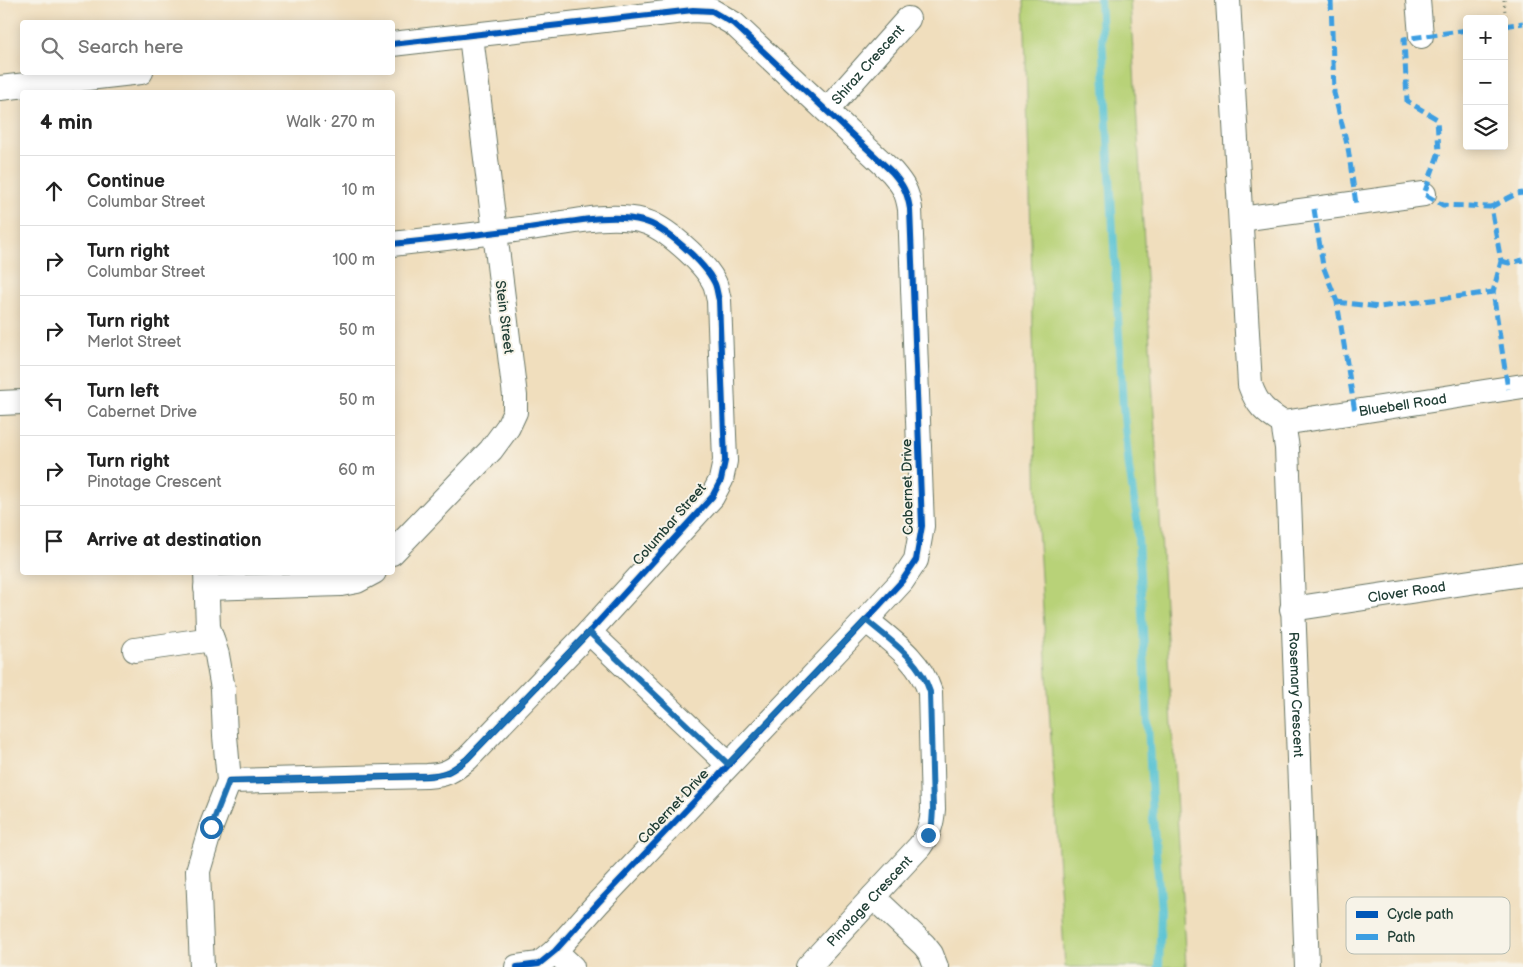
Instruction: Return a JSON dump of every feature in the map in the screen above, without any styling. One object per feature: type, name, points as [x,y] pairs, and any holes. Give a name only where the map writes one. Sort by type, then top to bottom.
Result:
[{"type":"street","points":[[1228,0],[1250,385],[1254,397],[1260,406],[1283,423]]},
{"type":"street","points":[[1418,0],[1421,36]]},
{"type":"street","name":"Cabernet Drive","points":[[395,44],[693,10],[712,11],[734,24],[898,179],[904,186],[910,209],[922,526],[916,560],[902,580],[866,620],[728,764],[564,959],[517,967]]},
{"type":"street","name":"Shiraz Crescent","points":[[827,110],[908,19]]},
{"type":"street","name":"Stein Street","points":[[395,550],[491,450],[508,427],[515,412],[516,396],[494,233],[471,36]]},
{"type":"street","points":[[0,88],[115,75]]},
{"type":"street","points":[[1241,219],[1424,194]]},
{"type":"street","name":"Columbar Street","points":[[229,781],[442,775],[456,768],[467,759],[589,632],[712,497],[721,480],[724,461],[718,300],[715,283],[697,259],[667,234],[644,221],[625,218],[602,219],[395,244]]},
{"type":"street","name":"Bluebell Road","points":[[1283,423],[1523,386]]},
{"type":"street","points":[[0,403],[20,402]]},
{"type":"street","name":"Rosemary Crescent","points":[[1283,423],[1287,448],[1307,967]]},
{"type":"street","name":"Clover Road","points":[[1292,610],[1523,574]]},
{"type":"street","points":[[202,967],[198,871],[211,827],[229,781],[223,689],[217,655],[208,626],[206,580],[341,584],[357,581],[368,575]]},
{"type":"street","name":"Pinotage Crescent","points":[[808,967],[920,846],[928,835],[932,824],[933,779],[930,692],[926,680],[909,657],[866,620]]},
{"type":"street","points":[[589,632],[728,764]]},
{"type":"street","points":[[134,650],[212,639]]},
{"type":"street","points":[[873,896],[924,945],[931,954],[936,967]]},
{"type":"path","points":[[1504,0],[1505,15]]},
{"type":"green space","points":[[1024,0],[1130,0],[1186,967],[1065,967],[1037,512]]},
{"type":"waterway","points":[[1100,0],[1123,406],[1129,468],[1137,519],[1153,818],[1161,910],[1159,967]]},
{"type":"marked path","points":[[1331,0],[1334,93],[1348,148],[1356,204]]},
{"type":"marked path","points":[[1508,25],[1523,23]]},
{"type":"marked path","points":[[1463,31],[1404,39],[1407,101],[1437,119],[1439,152],[1424,194],[1443,205],[1491,207],[1501,261],[1493,292]]},
{"type":"marked path","points":[[1491,207],[1516,194],[1523,193]]},
{"type":"marked path","points":[[1314,209],[1323,266],[1337,302],[1355,412]]},
{"type":"marked path","points":[[1501,261],[1509,263],[1523,260]]},
{"type":"marked path","points":[[1337,302],[1379,307],[1493,292],[1508,389]]},
{"type":"cycle path","points":[[395,44],[693,10],[712,11],[734,24],[892,172],[904,189],[910,209],[922,526],[916,560],[902,581],[866,620],[598,903],[555,951],[539,964],[517,967]]},
{"type":"cycle path","points":[[229,781],[427,776],[439,775],[453,769],[467,759],[589,632],[712,497],[721,480],[725,461],[719,300],[715,284],[709,274],[693,255],[672,237],[652,224],[643,221],[601,218],[395,244]]},
{"type":"route","points":[[211,827],[229,781],[427,776],[442,775],[456,768],[467,759],[589,632],[728,764],[866,620],[909,657],[920,670],[930,692],[933,809],[932,824],[928,835]]}]
